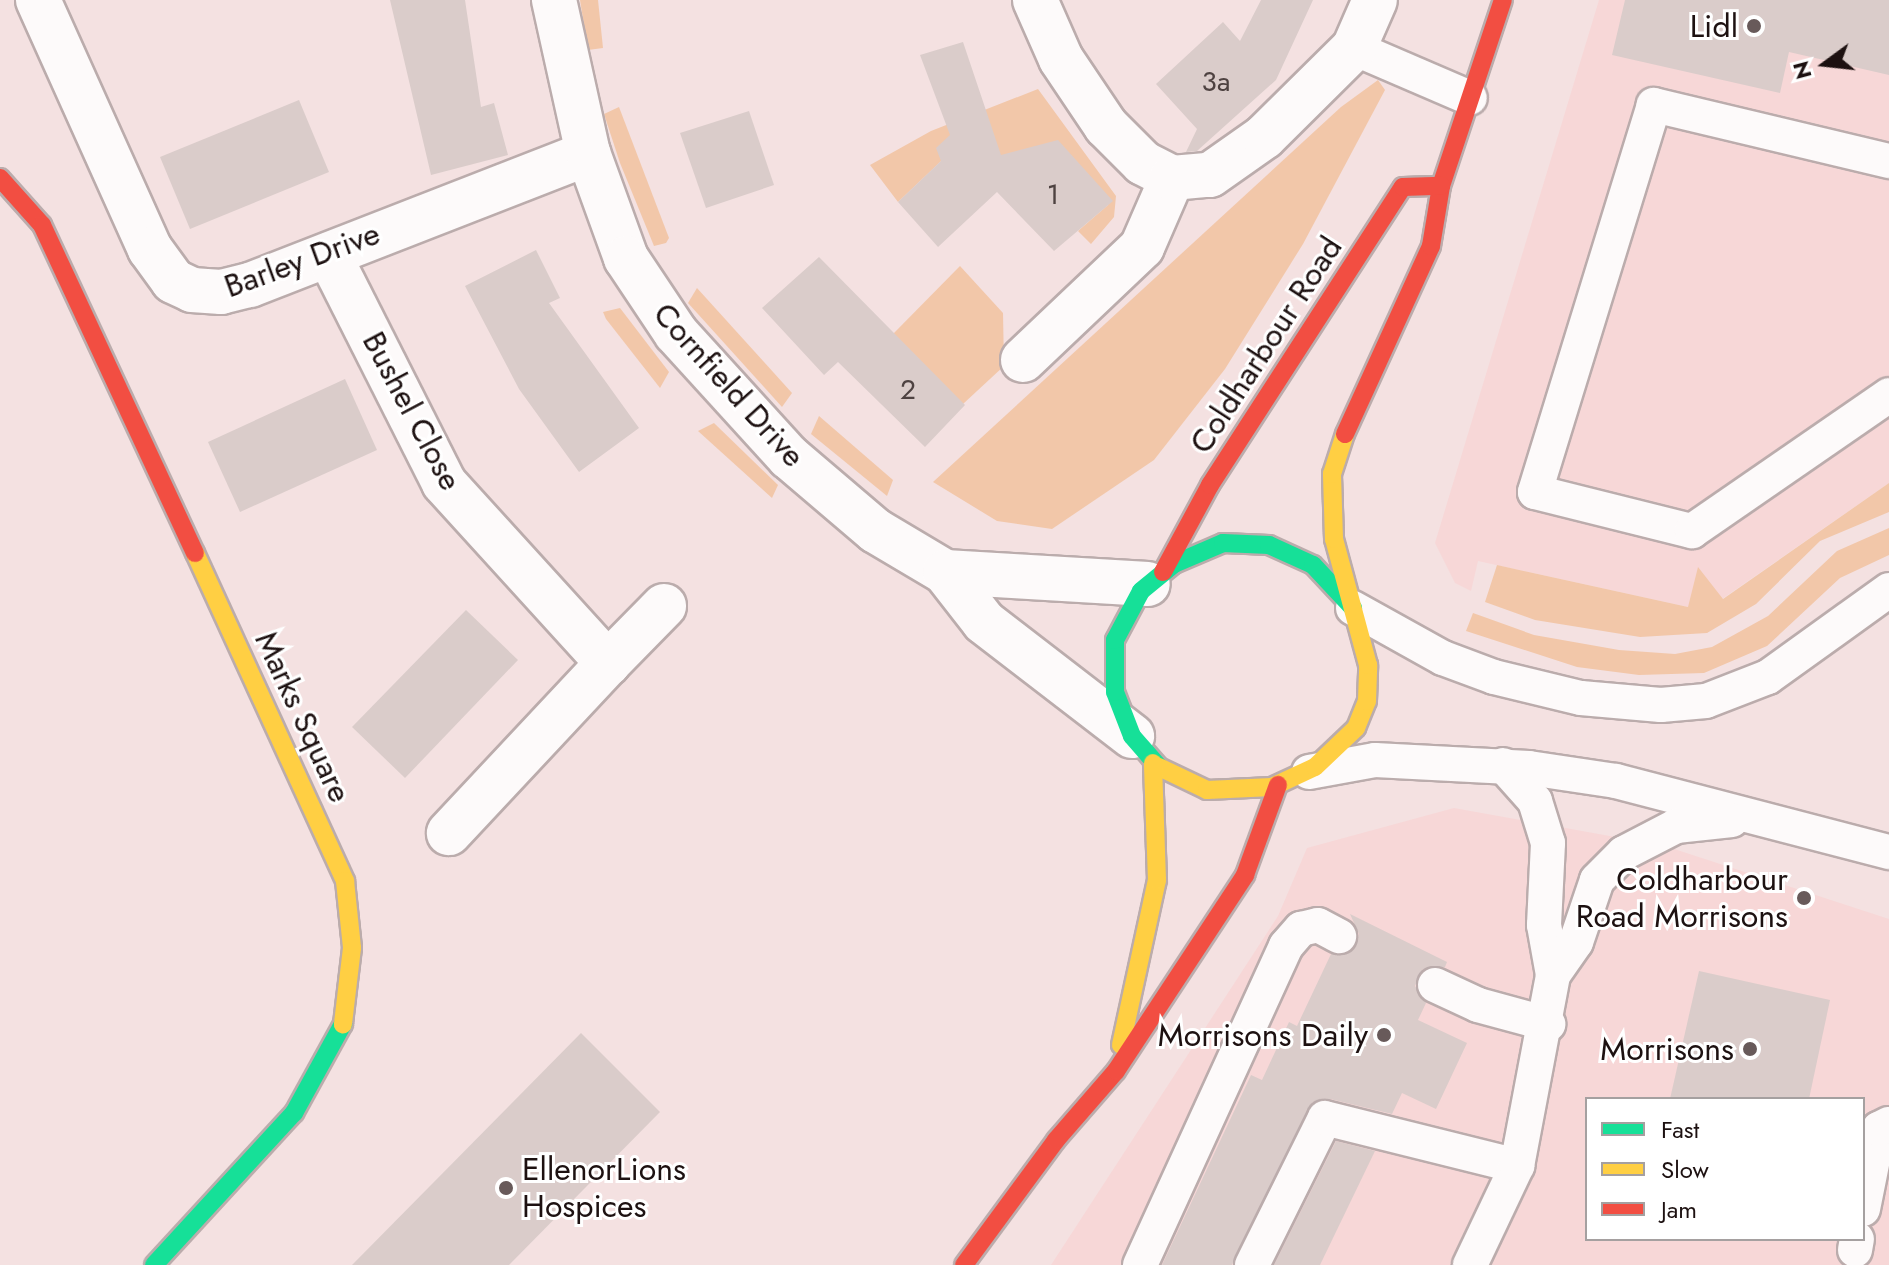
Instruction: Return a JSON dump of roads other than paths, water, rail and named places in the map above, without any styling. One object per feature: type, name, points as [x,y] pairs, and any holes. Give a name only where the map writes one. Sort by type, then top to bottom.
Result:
[{"type":"street","name":"Barley Drive","points":[[38,0],[150,249],[173,281],[205,293],[233,290],[329,255],[588,153]]},
{"type":"street","name":"Cornfield Drive","points":[[554,0],[588,153],[626,258],[704,367],[814,480],[876,531],[945,572],[984,622],[1143,749]]},
{"type":"street","points":[[1035,0],[1061,59],[1106,126],[1143,163],[1172,178],[1203,177],[1239,158],[1354,48],[1375,0]]},
{"type":"street","name":"Coldharbour Road","points":[[1143,749],[1207,790],[1242,792],[1290,780],[1346,742],[1367,701],[1367,650],[1331,527],[1332,474],[1354,406],[1431,246],[1441,186],[1503,0]]},
{"type":"street","name":"Marks Square","points":[[0,178],[42,225],[70,280],[345,881],[352,948],[342,1028],[294,1113],[154,1265]]},
{"type":"street","points":[[1023,360],[1142,247],[1172,178]]},
{"type":"street","name":"Coldharbour Road","points":[[1116,1071],[1157,880],[1143,749],[1115,692],[1112,655],[1118,630],[1155,578],[1210,485],[1403,187],[1441,186]]},
{"type":"street","name":"Bushel Close","points":[[329,255],[444,483],[608,663]]},
{"type":"street","name":"Coldharbour Road","points":[[1155,578],[1211,545],[1258,543],[1313,565],[1353,608]]},
{"type":"street","name":"Cornfield Drive","points":[[945,572],[1155,578]]},
{"type":"street","points":[[449,833],[664,606]]},
{"type":"street","name":"Coldharbour Road","points":[[964,1265],[1056,1140],[1116,1071],[1245,875],[1290,780]]},
{"type":"lane","points":[[1354,48],[1470,98]]},
{"type":"lane","points":[[1889,161],[1654,105],[1535,492],[1692,531],[1889,395]]},
{"type":"lane","points":[[1353,608],[1443,658],[1494,677],[1581,698],[1671,704],[1706,701],[1768,677],[1889,590]]},
{"type":"lane","points":[[1290,780],[1361,760],[1503,765],[1616,781],[1889,852]]},
{"type":"lane","points":[[1470,1265],[1517,1166],[1548,1024],[1553,975],[1544,925],[1548,843],[1535,801],[1503,765]]},
{"type":"lane","points":[[1553,975],[1576,942],[1594,886],[1624,853],[1687,823],[1772,821]]},
{"type":"lane","points":[[1140,1265],[1286,946],[1301,929],[1318,925],[1339,936]]},
{"type":"lane","points":[[1435,985],[1478,1005],[1548,1024]]},
{"type":"lane","points":[[1252,1265],[1325,1118],[1517,1166]]},
{"type":"lane","points":[[1865,1199],[1879,1129],[1889,1124]]},
{"type":"place","name":"Lidl","points":[[1754,26]]},
{"type":"place","name":"Coldharbour Road Morrisons","points":[[1804,898]]},
{"type":"place","name":"Morrisons Daily","points":[[1384,1035]]},
{"type":"place","name":"Morrisons","points":[[1750,1049]]},
{"type":"place","name":"EllenorLions Hospices","points":[[506,1188]]}]
